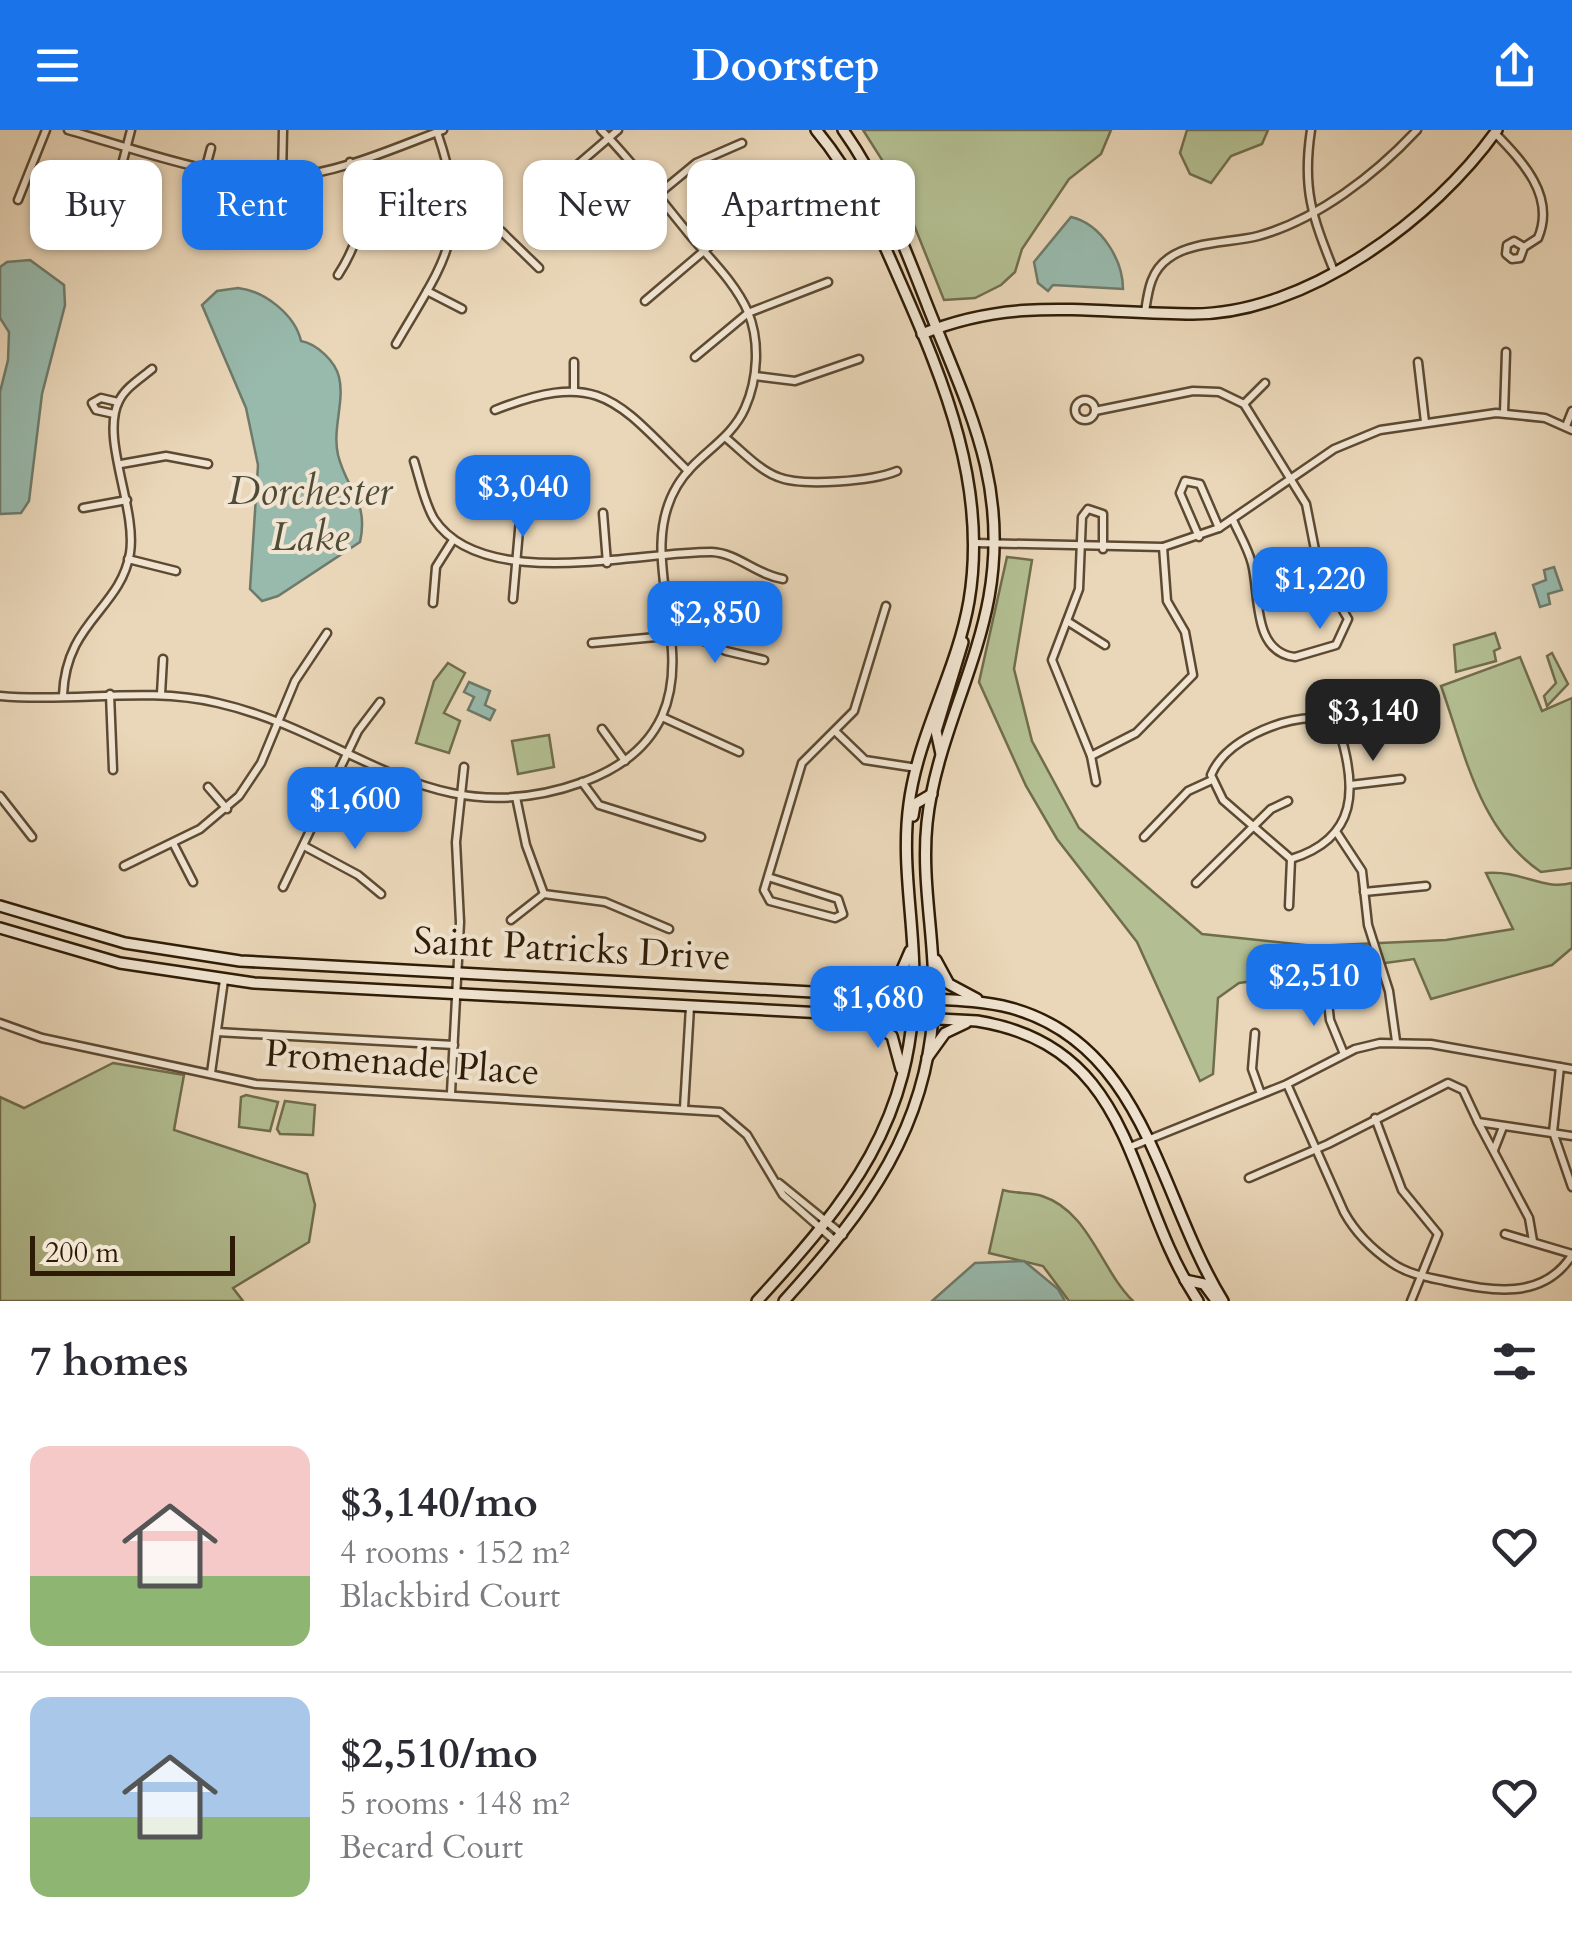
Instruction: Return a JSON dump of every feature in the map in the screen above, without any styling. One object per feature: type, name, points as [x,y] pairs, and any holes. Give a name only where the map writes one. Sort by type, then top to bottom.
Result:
[{"type":"main road","points":[[816,130],[868,209],[922,334],[962,444],[975,543],[962,651],[936,730],[941,754]]},
{"type":"main road","points":[[784,1301],[839,1239],[900,1146],[926,1060],[934,999],[926,842],[932,794],[941,754],[982,631],[995,544],[984,447],[958,370],[888,210],[843,130]]},
{"type":"main road","points":[[922,334],[1002,310],[1240,309],[1286,295],[1334,270],[1414,219],[1459,178],[1496,132]]},
{"type":"main road","points":[[758,1301],[825,1226],[869,1164],[902,1079],[912,1018],[914,939],[906,830],[916,768],[968,604]]},
{"type":"main road","points":[[908,870],[916,804],[932,794]]},
{"type":"main road","name":"Saint Patricks Drive","points":[[0,908],[80,932],[187,955],[934,999],[984,1003],[1044,1019],[1084,1044],[1118,1082],[1220,1301]]},
{"type":"main road","name":"Saint Patricks Drive","points":[[0,928],[120,963],[224,980],[977,1021],[1034,1037],[1077,1065],[1115,1114],[1185,1280],[1198,1301]]},
{"type":"main road","points":[[868,995],[897,981],[906,969],[914,939]]},
{"type":"main road","points":[[932,948],[950,984],[984,1003]]},
{"type":"main road","points":[[861,1016],[892,1036],[899,1052],[902,1079]]},
{"type":"main road","points":[[926,1060],[945,1034],[977,1021]]},
{"type":"main road","points":[[1185,1280],[1204,1284],[1220,1301]]},
{"type":"street","points":[[18,200],[46,130]]},
{"type":"street","points":[[68,130],[183,160]]},
{"type":"street","points":[[123,160],[131,130]]},
{"type":"street","points":[[283,160],[284,130]]},
{"type":"street","points":[[601,130],[627,160]]},
{"type":"street","points":[[583,160],[618,130]]},
{"type":"street","points":[[1311,130],[1305,181],[1310,212],[1334,270]]},
{"type":"street","points":[[1145,312],[1152,277],[1171,256],[1260,236],[1310,212],[1378,166],[1416,130]]},
{"type":"street","points":[[356,160],[440,131],[447,160]]},
{"type":"street","points":[[1496,132],[1524,163],[1543,202],[1540,234],[1524,247]]},
{"type":"street","points":[[667,186],[702,159],[742,143]]},
{"type":"street","points":[[208,160],[211,148]]},
{"type":"street","points":[[0,696],[161,694],[219,703],[278,721],[404,781],[460,796],[516,797],[582,782],[625,760],[662,717],[672,678],[663,558],[666,511],[688,471],[726,438],[744,410],[754,376],[748,313],[667,208]]},
{"type":"street","points":[[503,232],[539,268]]},
{"type":"street","points":[[338,275],[349,250]]},
{"type":"street","points":[[396,344],[447,250]]},
{"type":"street","points":[[645,301],[706,250]]},
{"type":"street","points":[[695,357],[748,313],[828,282]]},
{"type":"street","points":[[427,291],[462,309]]},
{"type":"street","points":[[1504,413],[1506,352]]},
{"type":"street","points":[[754,376],[795,382],[859,360]]},
{"type":"street","points":[[574,362],[574,390]]},
{"type":"street","points":[[1418,362],[1426,422]]},
{"type":"street","points":[[63,695],[68,653],[118,581],[128,559],[131,523],[114,414],[118,402],[152,369]]},
{"type":"street","points":[[1244,404],[1265,384]]},
{"type":"street","points":[[495,410],[547,393],[574,390],[621,406],[688,471]]},
{"type":"street","points":[[1095,412],[1196,391],[1220,392],[1244,404],[1310,512],[1319,570],[1348,619],[1336,645],[1295,657],[1273,647],[1262,626],[1250,556],[1233,520]]},
{"type":"street","points":[[114,414],[96,410],[92,403],[101,398],[118,402]]},
{"type":"street","points":[[975,543],[1103,549],[1163,547],[1219,528],[1359,437],[1426,422],[1504,413],[1536,416],[1569,428],[1572,411]]},
{"type":"street","points":[[726,438],[782,479],[868,478],[897,471]]},
{"type":"street","points":[[121,464],[166,456],[208,464]]},
{"type":"street","points":[[414,461],[434,518],[452,540],[486,554],[607,562],[716,552],[782,578]]},
{"type":"street","points":[[1199,537],[1180,493],[1184,480],[1193,479],[1200,484],[1219,528]]},
{"type":"street","points":[[512,599],[522,496]]},
{"type":"street","points":[[83,508],[126,500]]},
{"type":"street","points":[[1096,782],[1091,756],[1053,664],[1054,650],[1080,583],[1082,516],[1094,508],[1103,514],[1103,549]]},
{"type":"street","points":[[603,513],[607,562]]},
{"type":"street","points":[[433,603],[434,573],[452,540]]},
{"type":"street","points":[[1091,756],[1136,733],[1194,675],[1184,632],[1167,601],[1163,547]]},
{"type":"street","points":[[128,559],[176,572]]},
{"type":"street","points":[[768,877],[838,899],[844,911],[836,918],[767,900],[763,892],[802,763],[836,732],[858,703],[886,606]]},
{"type":"street","points":[[1067,621],[1105,645]]},
{"type":"street","points":[[124,866],[174,843],[227,809],[253,778],[295,681],[327,633]]},
{"type":"street","points":[[592,643],[694,635],[726,651],[764,660]]},
{"type":"street","points":[[161,694],[163,659]]},
{"type":"street","points":[[110,694],[113,770]]},
{"type":"street","points":[[283,887],[346,754],[362,724],[380,702]]},
{"type":"street","points":[[1338,730],[1373,708]]},
{"type":"street","points":[[662,717],[739,752]]},
{"type":"street","points":[[1291,859],[1216,792],[1214,769],[1226,754],[1271,728],[1313,718],[1338,730]]},
{"type":"street","points":[[602,730],[625,760]]},
{"type":"street","points":[[1291,859],[1337,833],[1349,807],[1350,786],[1338,730]]},
{"type":"street","points":[[836,732],[865,760],[916,768]]},
{"type":"street","points":[[451,1094],[459,973],[456,856],[464,766]]},
{"type":"street","points":[[1350,786],[1401,779]]},
{"type":"street","points":[[1144,837],[1188,791],[1212,780]]},
{"type":"street","points":[[582,782],[604,807],[700,836]]},
{"type":"street","points":[[208,787],[227,809]]},
{"type":"street","points":[[0,796],[32,837]]},
{"type":"street","points":[[516,797],[526,844],[544,894]]},
{"type":"street","points":[[1196,883],[1276,806],[1288,801]]},
{"type":"street","points":[[1337,833],[1358,862],[1368,925],[1390,991],[1396,1041]]},
{"type":"street","points":[[174,843],[193,882]]},
{"type":"street","points":[[304,846],[358,875],[382,894]]},
{"type":"street","points":[[1289,906],[1291,859]]},
{"type":"street","points":[[1364,892],[1426,886]]},
{"type":"street","points":[[511,920],[544,894],[605,902],[669,929]]},
{"type":"street","points":[[211,1074],[224,980]]},
{"type":"street","points":[[1326,994],[1330,1020],[1344,1054]]},
{"type":"street","points":[[684,1108],[690,1007]]},
{"type":"street","name":"Promenade Place","points":[[0,1023],[42,1038],[292,1087],[720,1112],[748,1135],[774,1180],[839,1239]]},
{"type":"street","points":[[217,1032],[454,1044]]},
{"type":"street","points":[[1255,1032],[1252,1068],[1260,1094]]},
{"type":"street","points":[[1130,1147],[1287,1084],[1344,1054],[1396,1041],[1572,1069]]},
{"type":"street","points":[[1560,1067],[1553,1132],[1572,1188]]},
{"type":"street","points":[[1250,1178],[1452,1083],[1468,1096],[1529,1218],[1534,1241]]},
{"type":"street","points":[[1287,1084],[1354,1229],[1393,1264],[1418,1275],[1476,1288],[1527,1290],[1558,1274],[1572,1255],[1504,1234]]},
{"type":"street","points":[[1375,1118],[1402,1190],[1438,1234],[1418,1275],[1411,1301]]},
{"type":"street","points":[[1478,1122],[1572,1136]]},
{"type":"street","points":[[1494,1150],[1497,1134],[1504,1126]]},
{"type":"green space","points":[[863,130],[1111,130],[1101,154],[1069,179],[1022,249],[1015,272],[1001,285],[975,298],[944,300],[915,228],[915,160],[882,160]]},
{"type":"green space","points":[[1187,130],[1268,130],[1262,144],[1231,156],[1211,183],[1190,174],[1180,153]]},
{"type":"green space","points":[[1007,557],[1032,560],[1014,669],[1032,741],[1079,828],[1202,934],[1314,946],[1446,940],[1513,929],[1486,873],[1499,873],[1551,884],[1572,883],[1572,948],[1552,965],[1431,999],[1414,959],[1239,983],[1218,998],[1213,1074],[1200,1081],[1137,942],[1057,839],[1026,786],[979,682]]},
{"type":"green space","points":[[1495,633],[1500,648],[1494,651],[1496,661],[1456,672],[1454,645]]},
{"type":"green space","points":[[1552,653],[1568,684],[1547,706],[1544,696],[1556,683],[1547,656]]},
{"type":"green space","points":[[1520,657],[1542,711],[1572,698],[1572,868],[1541,872],[1503,835],[1477,788],[1441,686]]},
{"type":"green space","points":[[448,663],[465,673],[444,713],[460,721],[449,753],[416,743],[434,681]]},
{"type":"green space","points":[[549,735],[554,767],[518,774],[512,741]]},
{"type":"green space","points":[[113,1063],[184,1075],[174,1130],[307,1174],[315,1205],[309,1242],[233,1288],[243,1301],[0,1301],[0,1097],[24,1108]]},
{"type":"green space","points":[[241,1097],[278,1102],[270,1131],[239,1127]]},
{"type":"green space","points":[[285,1101],[315,1105],[313,1135],[280,1134],[277,1129]]},
{"type":"green space","points":[[1003,1190],[1042,1196],[1072,1214],[1133,1301],[1069,1301],[1043,1266],[989,1253]]},
{"type":"water","points":[[1071,217],[1092,227],[1109,245],[1123,289],[1053,285],[1048,291],[1038,283],[1034,262]]},
{"type":"water","points":[[30,260],[64,285],[65,305],[42,394],[29,501],[21,513],[0,514],[0,392],[8,360],[9,332],[0,318],[0,267],[7,262]]},
{"type":"water","name":"Dorchester Lake","points":[[238,288],[277,306],[292,322],[301,341],[319,349],[337,371],[341,396],[336,435],[338,455],[362,516],[360,542],[278,596],[262,601],[250,589],[258,465],[246,408],[202,305],[217,291]]},
{"type":"water","points":[[1554,567],[1562,590],[1548,594],[1550,604],[1540,607],[1533,585],[1546,580],[1544,570]]},
{"type":"water","points":[[469,682],[490,691],[485,705],[495,710],[490,720],[468,710],[474,697],[464,692]]},
{"type":"water","points":[[1024,1261],[1058,1289],[1065,1301],[932,1301],[975,1263]]}]
